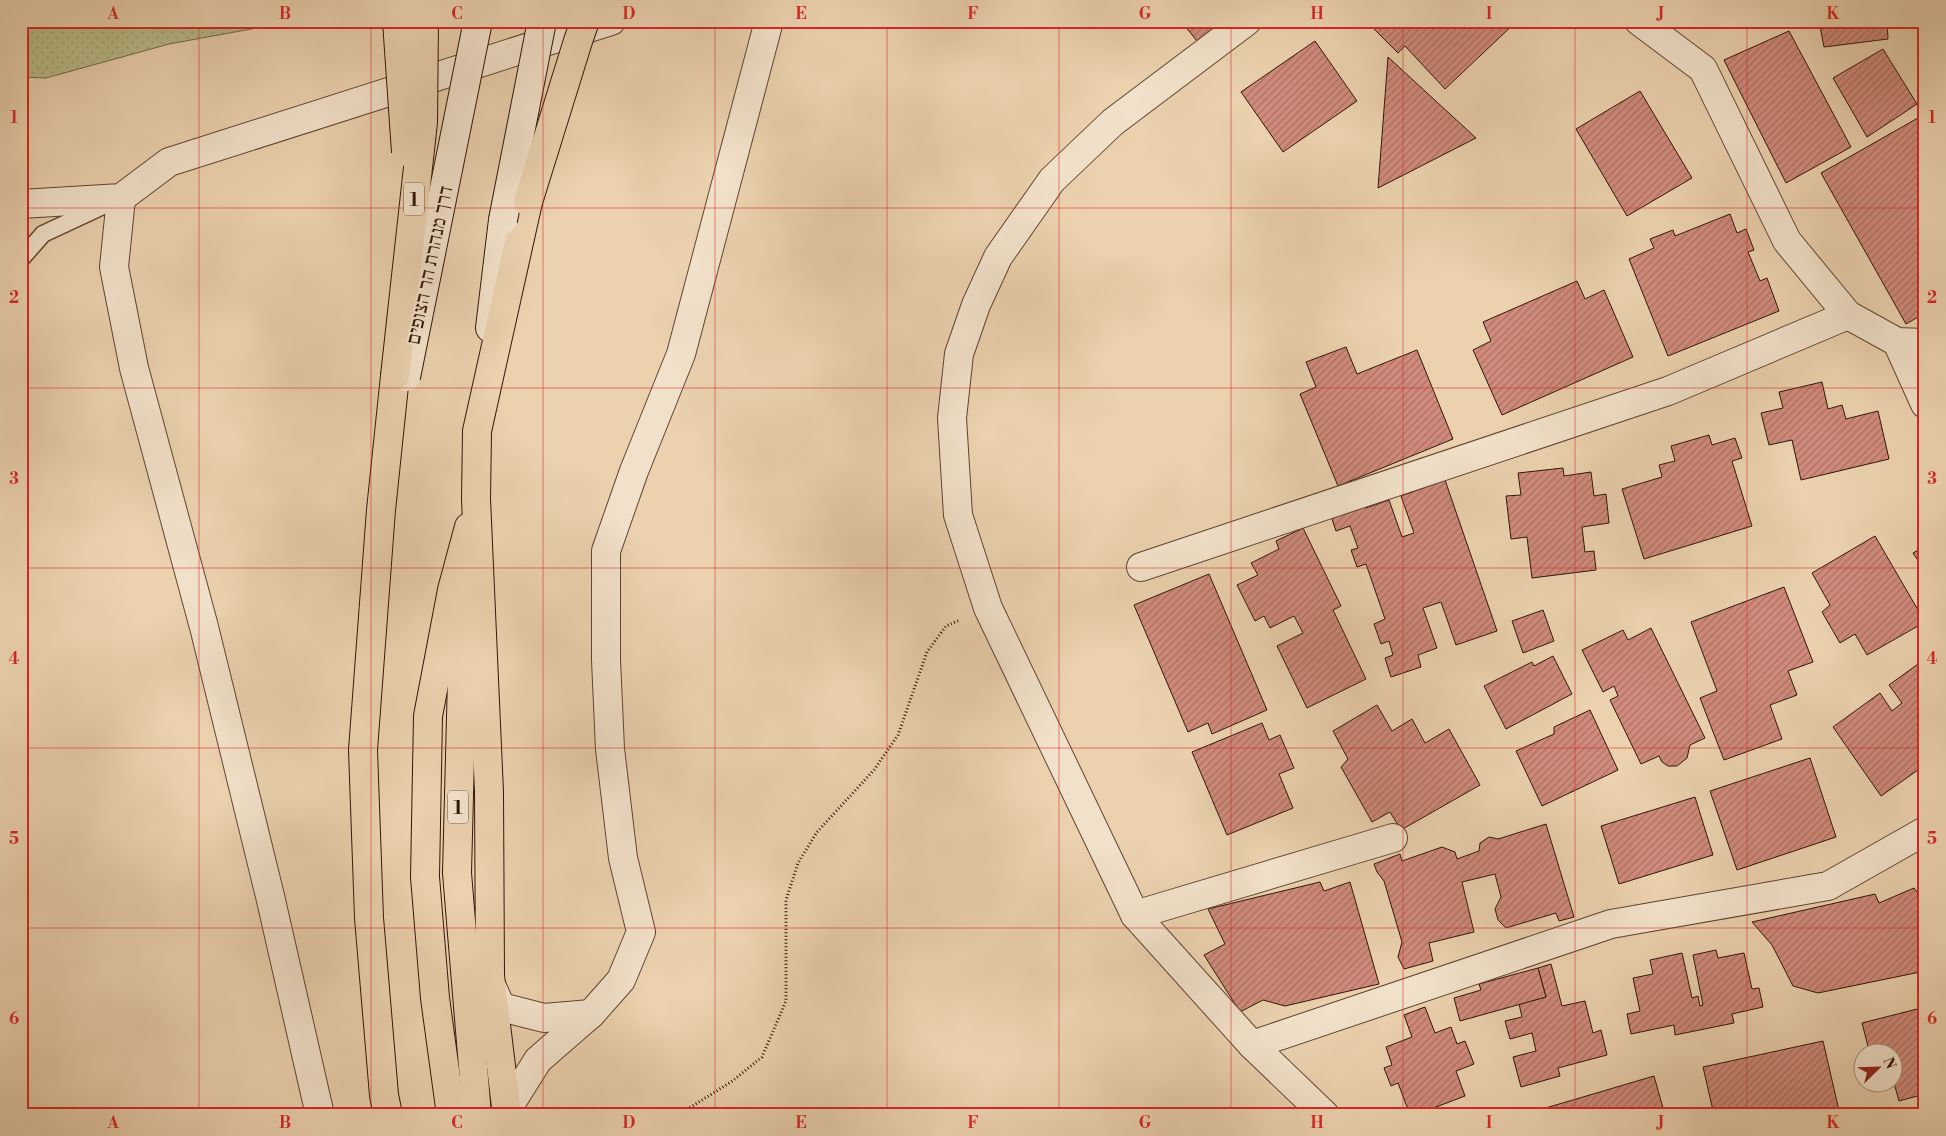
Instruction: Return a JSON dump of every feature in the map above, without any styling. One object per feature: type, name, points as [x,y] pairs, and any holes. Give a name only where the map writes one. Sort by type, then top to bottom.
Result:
[{"type":"highway","points":[[397,21],[405,134],[409,250]]},
{"type":"highway","name":"1","points":[[388,1115],[384,1095],[369,918],[363,750],[381,510],[400,376],[409,250],[423,122],[424,21]]},
{"type":"highway","name":"1","points":[[477,1115],[457,873],[463,639],[476,499],[477,431],[528,202],[585,21]]},
{"type":"highway","points":[[476,499],[489,792],[490,976],[506,1113]]},
{"type":"highway","points":[[451,1115],[435,998],[425,877],[428,716],[452,590],[476,499]]},
{"type":"street","name":"דרך מנהרת הר הצופים","points":[[400,376],[478,21]]},
{"type":"street","points":[[477,431],[503,220],[542,21]]},
{"type":"street","points":[[21,204],[121,198],[169,162],[611,21]]},
{"type":"street","points":[[506,1113],[538,1060],[591,1014],[621,980],[641,932],[623,858],[610,749],[606,660],[606,551],[634,471],[681,354],[769,21]]},
{"type":"street","points":[[1247,21],[1113,122],[1052,180],[998,257],[976,306],[959,354],[952,418],[958,515],[988,608],[1135,915],[1252,1044],[1325,1115]]},
{"type":"street","points":[[1639,21],[1703,69],[1787,241],[1848,315],[1897,342],[1925,342]]},
{"type":"street","points":[[121,198],[114,267],[134,368],[206,637],[270,896],[320,1115]]},
{"type":"street","points":[[1141,567],[1668,391],[1848,315]]},
{"type":"street","points":[[1897,342],[1925,404]]},
{"type":"street","points":[[1252,1044],[1611,924],[1828,886],[1925,831]]},
{"type":"street","points":[[1135,915],[1393,838]]},
{"type":"street","points":[[492,987],[501,1007],[544,1018],[591,1014]]},
{"type":"lane","points":[[21,259],[42,234],[121,198]]},
{"type":"path","points":[[678,1115],[731,1082],[762,1057],[786,1000],[786,900],[798,863],[817,832],[874,770],[898,735],[927,652],[946,626],[988,608]]},
{"type":"green space","points":[[21,21],[295,21],[169,44],[46,78],[21,77]]},
{"type":"building","points":[[1181,21],[1231,21],[1201,46]]},
{"type":"building","points":[[1366,21],[1517,21],[1445,89],[1405,46],[1398,53]]},
{"type":"building","points":[[1819,21],[1887,21],[1888,39],[1824,47]]},
{"type":"building","points":[[1920,21],[1925,21],[1925,39]]},
{"type":"building","points":[[1789,31],[1851,147],[1786,183],[1724,60]]},
{"type":"building","points":[[1315,41],[1357,101],[1283,152],[1241,92]]},
{"type":"building","points":[[1883,49],[1917,104],[1867,137],[1833,78]]},
{"type":"building","points":[[1388,57],[1476,138],[1378,188]]},
{"type":"building","points":[[1640,91],[1692,178],[1627,216],[1576,129]]},
{"type":"building","points":[[1925,114],[1925,313],[1906,324],[1821,173]]},
{"type":"building","points":[[1730,214],[1737,233],[1746,229],[1754,250],[1748,252],[1760,281],[1767,278],[1779,311],[1668,356],[1629,259],[1654,248],[1650,239],[1673,230],[1675,236]]},
{"type":"building","points":[[1577,281],[1585,299],[1604,290],[1633,357],[1502,415],[1473,350],[1491,341],[1483,322]]},
{"type":"building","points":[[1346,347],[1357,374],[1417,350],[1453,439],[1338,486],[1300,394],[1316,387],[1306,362]]},
{"type":"building","points":[[1822,382],[1828,409],[1842,405],[1846,419],[1878,411],[1889,459],[1801,480],[1792,440],[1769,445],[1761,413],[1783,408],[1779,392]]},
{"type":"building","points":[[1709,435],[1712,445],[1735,438],[1742,458],[1732,461],[1752,526],[1644,559],[1622,489],[1662,477],[1659,465],[1675,461],[1671,446]]},
{"type":"building","points":[[1563,468],[1564,476],[1591,472],[1594,496],[1606,494],[1609,523],[1582,527],[1585,552],[1594,551],[1596,570],[1532,578],[1527,537],[1511,539],[1506,496],[1521,495],[1518,473]]},
{"type":"building","points":[[1445,480],[1497,631],[1456,645],[1441,602],[1423,608],[1437,648],[1418,655],[1421,667],[1391,677],[1385,658],[1393,655],[1389,641],[1381,644],[1374,624],[1385,619],[1366,564],[1357,567],[1351,550],[1358,548],[1350,526],[1336,531],[1330,513],[1364,501],[1366,508],[1389,500],[1402,537],[1414,533],[1401,496]]},
{"type":"building","points":[[1303,528],[1341,606],[1333,610],[1366,679],[1307,708],[1277,646],[1303,633],[1294,616],[1270,628],[1264,616],[1255,621],[1237,585],[1258,575],[1251,563],[1279,549],[1276,541]]},
{"type":"building","points":[[1875,536],[1925,622],[1867,655],[1855,634],[1840,643],[1822,612],[1830,605],[1812,573]]},
{"type":"building","points":[[1925,546],[1925,571],[1913,553]]},
{"type":"building","points":[[1209,574],[1267,710],[1212,734],[1208,723],[1188,732],[1134,605]]},
{"type":"building","points":[[1784,587],[1813,662],[1788,671],[1797,695],[1770,705],[1782,739],[1724,760],[1700,698],[1717,691],[1691,622]]},
{"type":"building","points":[[1543,610],[1554,641],[1523,653],[1512,621]]},
{"type":"building","points":[[1651,628],[1705,738],[1690,745],[1687,758],[1677,766],[1668,766],[1662,762],[1659,756],[1641,764],[1610,700],[1618,696],[1614,686],[1603,692],[1582,650],[1623,630],[1628,640]]},
{"type":"building","points":[[1553,656],[1572,694],[1506,729],[1484,686],[1532,662],[1534,666]]},
{"type":"building","points":[[1925,659],[1925,765],[1881,796],[1833,727],[1880,693],[1892,711],[1902,703],[1889,685]]},
{"type":"building","points":[[1377,705],[1392,731],[1412,719],[1425,743],[1449,729],[1480,785],[1401,830],[1390,812],[1372,822],[1341,767],[1348,759],[1333,731]]},
{"type":"building","points":[[1590,710],[1618,770],[1542,806],[1516,751],[1554,734],[1554,727]]},
{"type":"building","points":[[1262,723],[1269,740],[1280,735],[1294,768],[1279,774],[1293,808],[1227,835],[1192,752]]},
{"type":"building","points":[[1810,758],[1836,837],[1737,870],[1710,791]]},
{"type":"building","points":[[1695,797],[1713,855],[1619,884],[1601,826]]},
{"type":"building","points":[[1546,824],[1574,917],[1559,921],[1556,913],[1506,928],[1498,920],[1495,909],[1501,897],[1495,874],[1462,882],[1474,932],[1429,943],[1433,961],[1404,969],[1398,957],[1402,942],[1384,881],[1374,864],[1400,854],[1402,861],[1442,847],[1455,852],[1457,859],[1479,851],[1480,843],[1489,837],[1498,839]]},
{"type":"building","points":[[1320,882],[1324,891],[1350,882],[1379,984],[1285,1006],[1263,1000],[1240,1012],[1204,955],[1225,944],[1208,909]]},
{"type":"building","points":[[1914,888],[1925,903],[1925,971],[1818,993],[1793,986],[1772,945],[1752,922],[1875,894],[1879,903]]},
{"type":"building","points":[[1716,950],[1718,958],[1744,953],[1752,989],[1759,988],[1763,1007],[1732,1014],[1734,1023],[1675,1035],[1674,1025],[1631,1034],[1627,1014],[1640,1011],[1633,978],[1653,974],[1650,960],[1682,953],[1692,998],[1698,996],[1700,1006],[1703,1005],[1693,955]]},
{"type":"building","points":[[1551,964],[1562,1006],[1585,1001],[1593,1033],[1601,1030],[1607,1055],[1558,1068],[1560,1076],[1521,1087],[1513,1057],[1536,1051],[1532,1033],[1510,1039],[1505,1021],[1522,1017],[1519,1004],[1546,997],[1538,968]]},
{"type":"building","points":[[1538,968],[1546,997],[1460,1021],[1454,998],[1481,990],[1479,984]]},
{"type":"building","points":[[1425,1007],[1435,1033],[1451,1027],[1457,1044],[1465,1041],[1474,1064],[1456,1071],[1465,1096],[1415,1115],[1410,1115],[1398,1083],[1391,1086],[1384,1068],[1392,1065],[1386,1047],[1412,1037],[1404,1015]]},
{"type":"building","points":[[1925,1007],[1925,1094],[1899,1101],[1897,1094],[1904,1094],[1904,1044],[1867,1044],[1862,1023]]},
{"type":"building","points":[[1823,1041],[1840,1115],[1714,1115],[1703,1067]]},
{"type":"building","points":[[1654,1076],[1665,1115],[1522,1115]]}]
